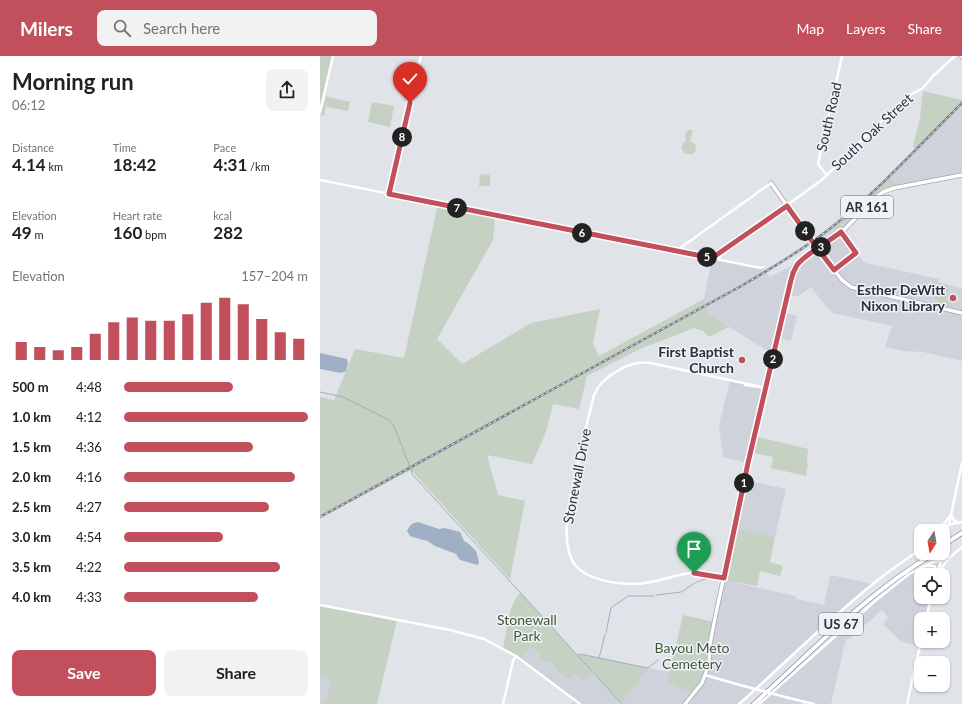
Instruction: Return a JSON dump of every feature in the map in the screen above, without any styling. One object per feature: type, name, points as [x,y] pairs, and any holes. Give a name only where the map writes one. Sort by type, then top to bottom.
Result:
[{"type":"highway","points":[[950,541],[962,533]]},
{"type":"highway","points":[[950,542],[962,536]]},
{"type":"highway","name":"US 67","points":[[751,704],[875,591],[920,560]]},
{"type":"highway","name":"US 67","points":[[754,704],[873,596],[907,570],[923,560]]},
{"type":"main road","points":[[320,112],[333,56]]},
{"type":"main road","points":[[389,194],[421,56]]},
{"type":"main road","name":"South Road","points":[[827,175],[818,164],[842,56]]},
{"type":"main road","name":"South Oak Street","points":[[712,258],[720,251],[726,250],[787,206],[827,175],[898,105],[910,95],[923,88],[937,72],[955,56]]},
{"type":"main road","name":"AR 161","points":[[685,704],[700,686],[709,660],[711,638],[748,463],[793,275],[798,264],[818,251],[841,232],[876,198],[887,190],[962,175]]},
{"type":"main road","points":[[320,180],[720,260],[761,268],[763,267]]},
{"type":"main road","points":[[676,251],[771,183],[818,251],[842,280],[851,287],[962,313]]},
{"type":"main road","points":[[834,270],[856,253],[841,232]]},
{"type":"main road","points":[[720,260],[719,257],[726,250]]},
{"type":"main road","name":"Stonewall Drive","points":[[724,578],[703,573],[692,573],[653,582],[633,584],[591,577],[578,568],[570,555],[568,545],[567,515],[594,396],[598,387],[608,378],[634,364],[646,362],[766,389]]},
{"type":"main road","points":[[949,524],[962,463]]},
{"type":"main road","points":[[951,514],[955,521],[960,523]]},
{"type":"main road","points":[[944,524],[951,514]]},
{"type":"main road","points":[[950,525],[960,523]]},
{"type":"main road","points":[[950,557],[962,547]]},
{"type":"main road","points":[[739,704],[873,584],[914,554]]},
{"type":"main road","points":[[759,704],[875,601],[909,574],[934,560]]},
{"type":"main road","points":[[923,567],[934,566],[935,568]]},
{"type":"main road","points":[[320,605],[468,634],[495,644],[516,656],[580,704]]},
{"type":"main road","points":[[821,618],[822,622],[828,623]]},
{"type":"main road","points":[[907,704],[919,648]]},
{"type":"main road","points":[[503,704],[516,656]]},
{"type":"main road","points":[[705,675],[814,704]]},
{"type":"shaded area","points":[[962,105],[962,175],[899,187],[890,176]]},
{"type":"shaded area","points":[[835,226],[865,263],[939,279],[938,283],[962,288],[962,361],[923,352],[904,351],[885,347],[892,326],[833,313],[828,309],[811,287],[798,296],[788,296],[784,313],[797,316],[791,341],[778,338],[774,355],[707,313],[704,299],[712,258],[763,267],[770,277],[791,266],[796,266],[818,249],[813,242]]},
{"type":"shaded area","points":[[730,381],[766,389],[748,463],[723,457],[719,425]]},
{"type":"shaded area","points":[[745,480],[786,489],[775,537],[735,528]]},
{"type":"shaded area","points":[[939,560],[941,560],[939,568],[922,568]]},
{"type":"shaded area","points":[[914,572],[914,604],[929,604],[928,612],[914,612],[914,645],[902,642],[883,624],[888,618],[882,610],[849,639],[846,639],[831,704],[802,702],[801,704],[759,704],[875,601]]},
{"type":"shaded area","points":[[830,575],[873,584],[739,704],[571,704],[574,700],[521,660],[531,647],[539,654],[538,658],[553,663],[554,668],[559,674],[571,679],[575,674],[591,671],[621,702],[648,668],[670,672],[669,676],[710,650],[723,580],[796,596],[796,599],[824,605]]},
{"type":"shaded area","points":[[320,676],[331,679],[327,699],[323,698],[322,704],[320,704]]},
{"type":"green space","points":[[320,56],[333,56],[320,112]]},
{"type":"green space","points":[[923,91],[962,100],[962,105],[916,150],[913,146],[920,118]]},
{"type":"green space","points":[[326,96],[350,102],[348,111],[327,107],[327,101],[324,116],[322,115]]},
{"type":"green space","points":[[372,102],[394,106],[390,127],[368,122]]},
{"type":"green space","points":[[686,130],[693,130],[690,141],[695,144],[696,150],[691,154],[684,153],[681,147],[686,141]]},
{"type":"green space","points":[[480,174],[490,175],[490,186],[479,186]]},
{"type":"green space","points":[[890,176],[899,187],[883,192],[841,232],[835,226]]},
{"type":"green space","points":[[438,204],[495,216],[493,240],[437,339],[462,364],[531,323],[600,309],[593,343],[599,356],[704,299],[707,313],[729,327],[709,337],[703,331],[694,328],[640,349],[587,376],[579,409],[553,404],[546,432],[532,464],[487,455],[498,495],[525,501],[510,579],[411,470],[320,518],[320,397],[334,400],[355,349],[404,358]]},
{"type":"green space","points":[[938,283],[949,285],[946,300],[951,301],[949,310],[934,306]]},
{"type":"green space","points":[[758,437],[808,449],[806,476],[771,468],[773,457],[754,453]]},
{"type":"green space","points":[[735,528],[775,537],[770,562],[783,566],[780,576],[760,571],[757,586],[723,580]]},
{"type":"green space","name":"Stonewall Park","points":[[520,593],[578,656],[580,654],[648,668],[621,703],[592,671],[584,681],[575,674],[571,679],[559,673],[555,669],[553,663],[539,660],[539,654],[531,647],[521,660],[503,648],[510,611]]},
{"type":"green space","points":[[320,605],[397,620],[377,704],[322,704],[323,698],[327,699],[331,679],[320,676]]},
{"type":"green space","name":"Bayou Meto Cemetery","points":[[683,615],[714,622],[710,657],[703,680],[693,694],[670,683],[668,679]]},
{"type":"water","points":[[320,353],[347,359],[348,363],[346,371],[341,373],[320,369]]},
{"type":"water","points":[[418,522],[439,529],[445,528],[460,532],[464,541],[476,551],[479,562],[478,565],[460,560],[456,554],[435,546],[426,540],[410,536],[407,531],[408,529],[410,526]]},
{"type":"waterway","points":[[320,392],[343,397],[389,420],[394,426],[410,467]]},
{"type":"waterway","points":[[411,469],[412,474],[622,704]]},
{"type":"waterway","points":[[697,582],[708,578],[717,579]]},
{"type":"waterway","points":[[657,595],[681,592],[695,583]]},
{"type":"waterway","points":[[606,633],[611,608],[628,596],[654,596]]},
{"type":"waterway","points":[[599,658],[605,635]]},
{"type":"waterway","points":[[578,655],[580,654],[648,668],[658,660]]},
{"type":"railway","points":[[320,517],[743,285],[789,258],[832,227],[866,198],[962,103]]},
{"type":"place","name":"Esther DeWitt Nixon Library","points":[[953,298]]},
{"type":"place","name":"First Baptist Church","points":[[742,360]]},
{"type":"route","points":[[410,103],[389,194],[625,242],[712,258],[720,251],[726,250],[787,206],[817,248],[818,249],[834,270],[856,253],[841,232],[834,238],[821,246],[816,250],[810,255],[802,260],[796,266],[791,280],[748,463],[724,578],[694,573]]}]
